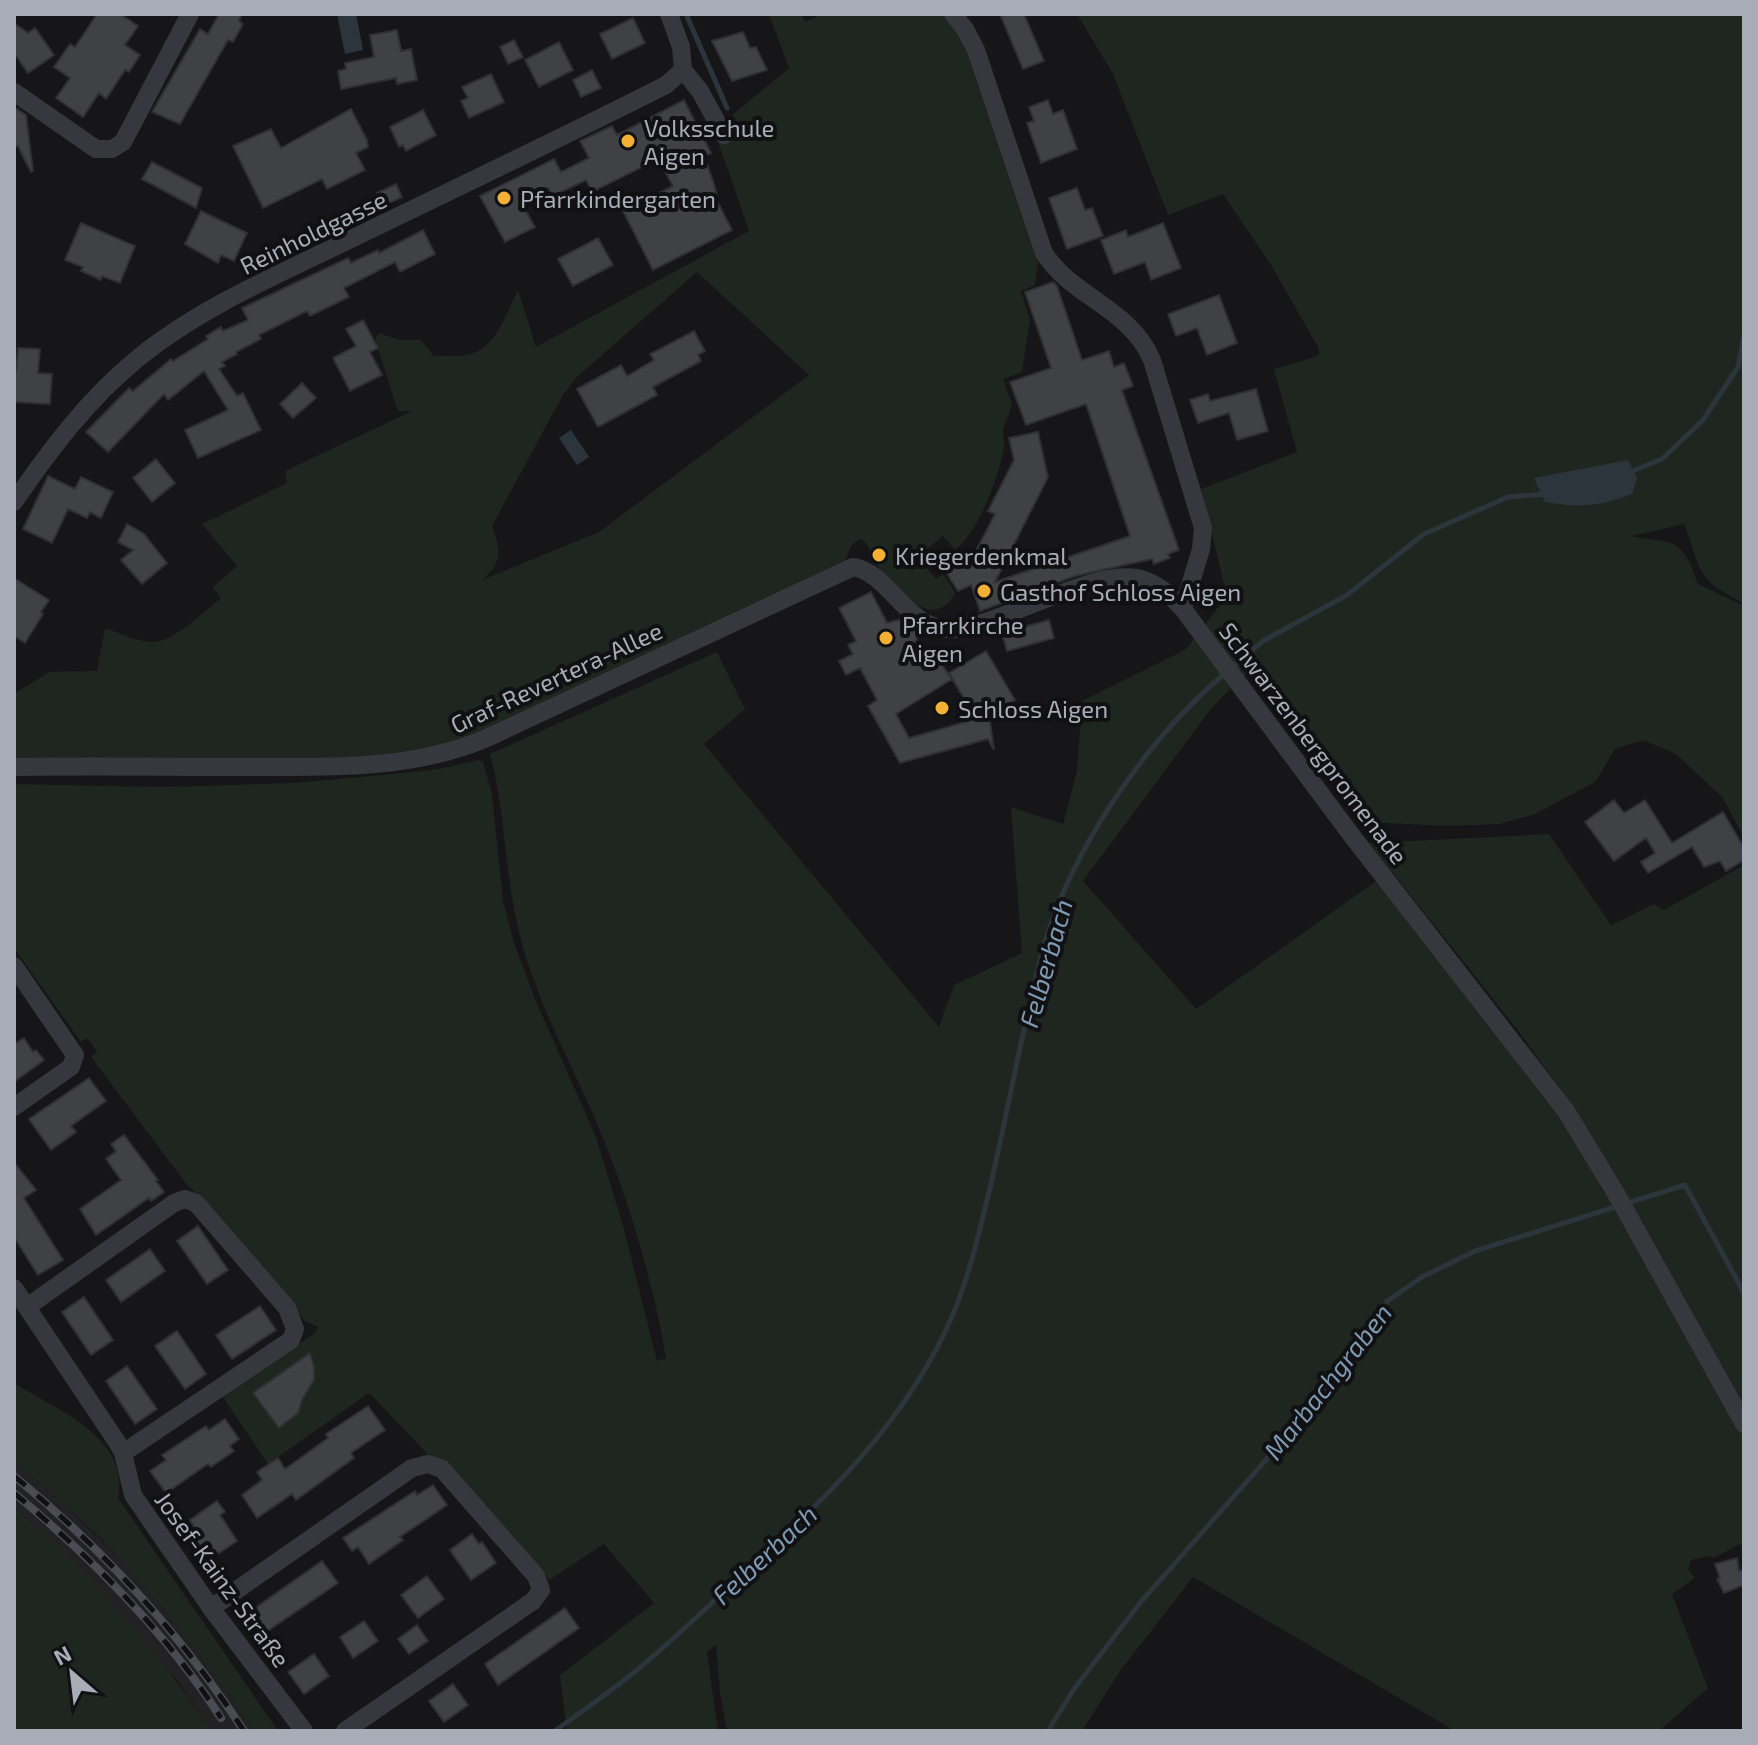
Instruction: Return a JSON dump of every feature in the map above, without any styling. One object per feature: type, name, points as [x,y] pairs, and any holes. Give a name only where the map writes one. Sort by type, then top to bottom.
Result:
[{"type":"street","points":[[14,92],[96,149],[117,147],[123,142],[190,14]]},
{"type":"street","points":[[669,14],[681,47],[683,70],[700,91],[724,135]]},
{"type":"street","points":[[953,14],[976,50],[1044,253],[1059,271],[1128,324],[1145,344],[1152,360],[1203,528],[1201,549],[1183,609]]},
{"type":"street","name":"Reinholdgasse","points":[[14,502],[67,428],[115,379],[172,334],[210,310],[307,261],[666,85],[683,70]]},
{"type":"street","name":"Graf-Revertera-Allee","points":[[14,767],[306,767],[404,760],[444,753],[479,741],[846,569],[862,569]]},
{"type":"street","name":"Schwarzenbergpromenade","points":[[862,569],[916,616],[941,629],[970,626],[1099,582],[1125,577],[1142,579],[1166,591],[1183,609],[1352,836],[1547,1085],[1618,1197],[1744,1424]]},
{"type":"street","points":[[14,966],[75,1055],[74,1064],[68,1070],[14,1107]]},
{"type":"street","points":[[27,1307],[174,1203],[185,1199],[196,1203],[287,1308],[295,1329],[291,1340],[123,1453]]},
{"type":"street","name":"Josef-Kainz-Straße","points":[[14,1288],[123,1453],[133,1495],[211,1608],[304,1731]]},
{"type":"street","points":[[211,1608],[412,1468],[428,1464],[442,1469],[536,1576],[541,1590],[533,1601],[345,1731]]},
{"type":"shaded area","points":[[337,14],[356,14],[363,50],[345,54]]},
{"type":"shaded area","points":[[769,14],[801,14],[805,22],[823,14],[944,14],[965,43],[1038,261],[1035,285],[1021,291],[1030,319],[1022,372],[1003,379],[1012,405],[1003,429],[1001,459],[987,503],[972,530],[955,550],[943,536],[918,556],[936,579],[943,574],[955,592],[948,603],[930,610],[913,602],[883,573],[862,539],[852,546],[843,565],[485,730],[441,746],[365,757],[302,760],[14,760],[14,694],[49,672],[97,671],[105,628],[141,641],[161,641],[179,632],[221,598],[213,587],[237,566],[202,524],[287,483],[285,471],[412,411],[398,411],[375,339],[379,333],[399,340],[421,340],[434,356],[470,355],[483,348],[496,334],[518,290],[536,347],[749,231],[714,130],[789,68]],"holes":[[[697,272],[809,375],[599,532],[482,580],[497,562],[497,542],[492,526],[563,395],[577,377]]]},
{"type":"shaded area","points":[[1077,14],[1744,14],[1744,604],[1706,577],[1684,524],[1631,536],[1675,545],[1687,557],[1698,584],[1744,606],[1744,837],[1722,797],[1676,754],[1643,740],[1615,749],[1595,782],[1535,814],[1500,824],[1447,826],[1367,822],[1280,708],[1261,668],[1239,679],[1210,710],[1083,881],[1196,1009],[1379,879],[1529,1070],[1582,1151],[1604,1193],[1620,1189],[1574,1108],[1517,1029],[1369,843],[1549,834],[1611,925],[1654,904],[1664,910],[1744,865],[1744,1542],[1714,1558],[1691,1560],[1688,1569],[1695,1578],[1672,1594],[1708,1688],[1659,1731],[1455,1731],[1193,1577],[1120,1671],[1082,1731],[727,1731],[716,1645],[707,1652],[718,1731],[567,1731],[560,1675],[654,1603],[604,1544],[549,1580],[369,1393],[268,1464],[222,1396],[315,1333],[318,1327],[305,1321],[214,1210],[187,1185],[91,1057],[97,1052],[87,1038],[81,1042],[14,948],[14,784],[161,787],[295,783],[414,772],[478,760],[483,762],[492,794],[503,901],[514,943],[535,999],[596,1137],[624,1229],[657,1361],[666,1358],[648,1274],[622,1189],[526,957],[514,907],[490,754],[717,652],[745,709],[704,744],[939,1027],[954,985],[1022,953],[1011,807],[1063,824],[1077,771],[1082,701],[1185,650],[1227,596],[1201,489],[1297,452],[1274,369],[1319,354],[1271,265],[1223,194],[1168,215],[1113,74]]},
{"type":"shaded area","points":[[571,430],[589,457],[577,465],[559,438]]},
{"type":"shaded area","points":[[1628,460],[1637,478],[1632,494],[1599,504],[1579,506],[1545,502],[1534,478]]},
{"type":"shaded area","points":[[14,1383],[69,1415],[102,1442],[113,1458],[119,1477],[118,1498],[278,1731],[254,1731],[201,1656],[143,1584],[91,1529],[14,1462]]},
{"type":"shaded area","points":[[14,1462],[66,1506],[136,1575],[210,1666],[254,1731],[213,1731],[178,1681],[37,1527],[14,1507]]},
{"type":"shaded area","points":[[14,1507],[70,1558],[121,1613],[213,1731],[14,1731]]},
{"type":"building","points":[[97,14],[120,14],[138,26],[125,45],[140,55],[129,72],[125,70],[106,99],[99,93],[83,117],[56,98],[70,78],[54,67],[70,44],[75,47]]},
{"type":"building","points":[[219,14],[242,14],[239,21],[243,24],[233,42],[228,40],[180,124],[152,112],[200,29],[208,34]]},
{"type":"building","points":[[1000,14],[1024,14],[1044,61],[1023,69]]},
{"type":"building","points":[[633,18],[645,43],[612,59],[600,34]]},
{"type":"building","points":[[14,23],[28,33],[35,28],[54,55],[28,73],[14,53]]},
{"type":"building","points":[[397,30],[401,51],[411,49],[417,80],[397,84],[396,78],[341,89],[338,71],[346,69],[345,63],[374,57],[370,35]]},
{"type":"building","points":[[743,32],[750,48],[756,47],[767,70],[732,81],[712,41]]},
{"type":"building","points":[[514,40],[523,57],[508,64],[500,47]]},
{"type":"building","points":[[559,42],[573,70],[539,87],[525,60]]},
{"type":"building","points":[[592,70],[601,88],[581,97],[573,80]]},
{"type":"building","points":[[491,74],[504,102],[469,118],[461,101],[468,98],[462,87]]},
{"type":"building","points":[[684,100],[711,153],[704,156],[714,184],[715,197],[732,230],[653,270],[623,211],[673,186],[658,159],[592,192],[586,180],[553,196],[548,188],[520,201],[535,227],[505,242],[480,196],[554,159],[561,172],[589,158],[580,141],[612,126],[617,135]]},
{"type":"building","points":[[1048,100],[1053,114],[1063,110],[1077,149],[1041,163],[1027,123],[1034,121],[1029,107]]},
{"type":"building","points":[[14,107],[26,115],[31,172],[18,146],[14,147]]},
{"type":"building","points":[[351,109],[367,140],[368,147],[356,153],[365,170],[327,189],[322,179],[263,208],[233,146],[271,129],[281,148]]},
{"type":"building","points":[[423,110],[436,135],[406,151],[403,145],[399,147],[390,127]]},
{"type":"building","points":[[152,162],[202,188],[196,208],[142,179]]},
{"type":"building","points":[[396,184],[402,197],[383,206],[377,193]]},
{"type":"building","points":[[1077,188],[1085,210],[1092,208],[1103,236],[1067,249],[1049,198]]},
{"type":"building","points":[[201,211],[247,233],[234,261],[221,255],[218,263],[185,244]]},
{"type":"building","points":[[81,223],[135,246],[120,283],[102,276],[101,280],[81,271],[83,267],[65,260]]},
{"type":"building","points":[[1163,223],[1181,268],[1151,280],[1145,262],[1114,274],[1101,240],[1126,230],[1128,237]]},
{"type":"building","points":[[423,230],[435,254],[400,272],[395,262],[344,288],[349,297],[310,316],[307,311],[259,335],[261,339],[222,362],[225,366],[219,369],[237,396],[243,393],[261,430],[198,458],[185,430],[228,410],[204,371],[168,400],[164,394],[108,452],[86,432],[129,388],[133,391],[171,359],[173,361],[208,339],[206,336],[221,327],[223,331],[248,320],[242,308],[348,258],[351,263],[378,250],[379,253]]},
{"type":"building","points":[[598,238],[613,265],[573,286],[558,259]]},
{"type":"building","points":[[1053,282],[1082,360],[1109,351],[1114,367],[1124,363],[1133,386],[1122,390],[1179,550],[1168,554],[1170,558],[1154,564],[1152,559],[1075,576],[980,611],[971,585],[958,591],[946,572],[975,553],[995,514],[988,511],[1014,460],[1009,438],[1038,432],[1048,477],[995,582],[1130,536],[1086,404],[1026,425],[1010,382],[1051,368],[1025,292]]},
{"type":"building","points":[[1219,295],[1237,343],[1207,355],[1197,328],[1176,336],[1168,314]]},
{"type":"building","points":[[363,320],[378,348],[370,352],[382,375],[350,391],[333,358],[356,346],[346,329]]},
{"type":"building","points":[[694,331],[705,351],[698,355],[701,361],[653,387],[657,395],[598,427],[577,389],[621,365],[627,376],[654,360],[650,354]]},
{"type":"building","points":[[18,348],[40,349],[38,373],[52,374],[50,404],[14,402]]},
{"type":"building","points":[[302,383],[316,398],[293,418],[280,404]]},
{"type":"building","points":[[1256,389],[1268,431],[1237,440],[1229,413],[1198,423],[1190,400],[1208,394],[1210,401]]},
{"type":"building","points":[[156,459],[175,483],[152,502],[133,478]]},
{"type":"building","points":[[48,476],[75,489],[81,477],[113,492],[101,518],[90,512],[87,518],[68,509],[52,543],[23,529]]},
{"type":"building","points":[[127,524],[144,534],[167,563],[142,584],[121,560],[133,550],[118,542]]},
{"type":"building","points":[[14,578],[49,600],[25,643],[14,636]]},
{"type":"building","points":[[871,592],[887,623],[901,619],[917,631],[912,648],[924,671],[939,661],[952,679],[896,714],[909,738],[976,719],[949,673],[986,651],[1015,700],[989,715],[994,750],[988,739],[900,763],[868,706],[877,700],[860,668],[846,675],[839,661],[853,654],[848,645],[856,641],[839,608]]},
{"type":"building","points":[[1049,620],[1054,638],[1007,651],[1002,633]]},
{"type":"building","points":[[1614,800],[1624,813],[1645,800],[1672,843],[1723,812],[1744,848],[1744,860],[1726,871],[1720,861],[1704,867],[1692,847],[1648,873],[1641,862],[1655,853],[1646,838],[1614,861],[1585,822]]},
{"type":"building","points":[[24,1038],[33,1052],[36,1050],[44,1060],[14,1082],[14,1044]]},
{"type":"building","points":[[89,1078],[106,1101],[71,1126],[76,1132],[51,1150],[29,1119]]},
{"type":"building","points":[[124,1135],[164,1192],[151,1201],[149,1198],[96,1235],[80,1209],[121,1180],[106,1159],[116,1151],[111,1144]]},
{"type":"building","points":[[14,1162],[36,1190],[24,1198],[63,1260],[38,1275],[14,1237]]},
{"type":"building","points":[[198,1226],[228,1270],[207,1284],[177,1241]]},
{"type":"building","points":[[150,1249],[165,1271],[121,1302],[106,1280]]},
{"type":"building","points":[[84,1297],[113,1340],[91,1355],[62,1312]]},
{"type":"building","points":[[260,1306],[276,1330],[232,1359],[216,1335]]},
{"type":"building","points":[[177,1331],[206,1374],[185,1389],[155,1346]]},
{"type":"building","points":[[310,1353],[314,1380],[298,1413],[279,1428],[253,1393]]},
{"type":"building","points":[[127,1366],[157,1409],[135,1424],[106,1381]]},
{"type":"building","points":[[368,1406],[385,1430],[351,1453],[354,1458],[296,1500],[292,1494],[257,1518],[242,1495],[262,1480],[257,1472],[278,1458],[285,1469],[328,1438],[326,1434]]},
{"type":"building","points":[[225,1419],[239,1439],[230,1446],[234,1451],[211,1467],[208,1464],[166,1493],[150,1471],[166,1460],[162,1455],[206,1426],[209,1430]]},
{"type":"building","points":[[433,1485],[447,1505],[400,1537],[403,1540],[369,1564],[358,1547],[352,1551],[343,1538],[415,1491],[417,1495]]},
{"type":"building","points":[[217,1501],[225,1512],[220,1515],[237,1541],[206,1562],[187,1534],[195,1528],[190,1520]]},
{"type":"building","points":[[472,1534],[479,1544],[482,1542],[496,1563],[471,1580],[450,1550]]},
{"type":"building","points":[[1737,1558],[1739,1571],[1744,1570],[1744,1585],[1724,1593],[1717,1579],[1720,1578],[1715,1564]]},
{"type":"building","points":[[322,1561],[338,1583],[263,1634],[248,1613]]},
{"type":"building","points":[[427,1576],[444,1599],[418,1618],[401,1595]]},
{"type":"building","points":[[565,1608],[579,1628],[498,1685],[485,1664]]},
{"type":"building","points":[[364,1621],[378,1641],[353,1658],[340,1637]]},
{"type":"building","points":[[417,1625],[428,1641],[409,1654],[398,1639]]},
{"type":"building","points":[[314,1654],[329,1676],[304,1694],[288,1672]]},
{"type":"building","points":[[453,1684],[468,1705],[444,1722],[429,1701]]},
{"type":"waterway","points":[[686,14],[727,108]]},
{"type":"waterway","name":"Felberbach","points":[[1630,472],[1662,459],[1703,420],[1738,367],[1744,336]]},
{"type":"waterway","name":"Felberbach","points":[[1232,667],[1263,641],[1347,595],[1424,534],[1508,497],[1547,494]]},
{"type":"waterway","name":"Felberbach","points":[[555,1731],[652,1658],[806,1515],[864,1454],[914,1387],[936,1351],[970,1266],[1028,1011],[1054,915],[1091,838],[1139,765],[1166,732],[1224,674]]},
{"type":"waterway","name":"Marbachgraben","points":[[1048,1731],[1074,1689],[1140,1603],[1309,1411],[1362,1344],[1386,1302],[1422,1277],[1475,1251],[1685,1185],[1744,1293]]},
{"type":"railway","points":[[14,1476],[79,1533],[139,1594],[194,1660],[244,1731]]},
{"type":"railway","points":[[14,1493],[72,1543],[152,1626],[200,1686],[221,1718]]},
{"type":"place","name":"Volksschule Aigen","points":[[628,141]]},
{"type":"place","name":"Pfarrkindergarten","points":[[504,198]]},
{"type":"place","name":"Kriegerdenkmal","points":[[879,555]]},
{"type":"place","name":"Gasthof Schloss Aigen","points":[[984,591]]},
{"type":"place","name":"Pfarrkirche Aigen","points":[[886,638]]},
{"type":"place","name":"Schloss Aigen","points":[[942,708]]}]
